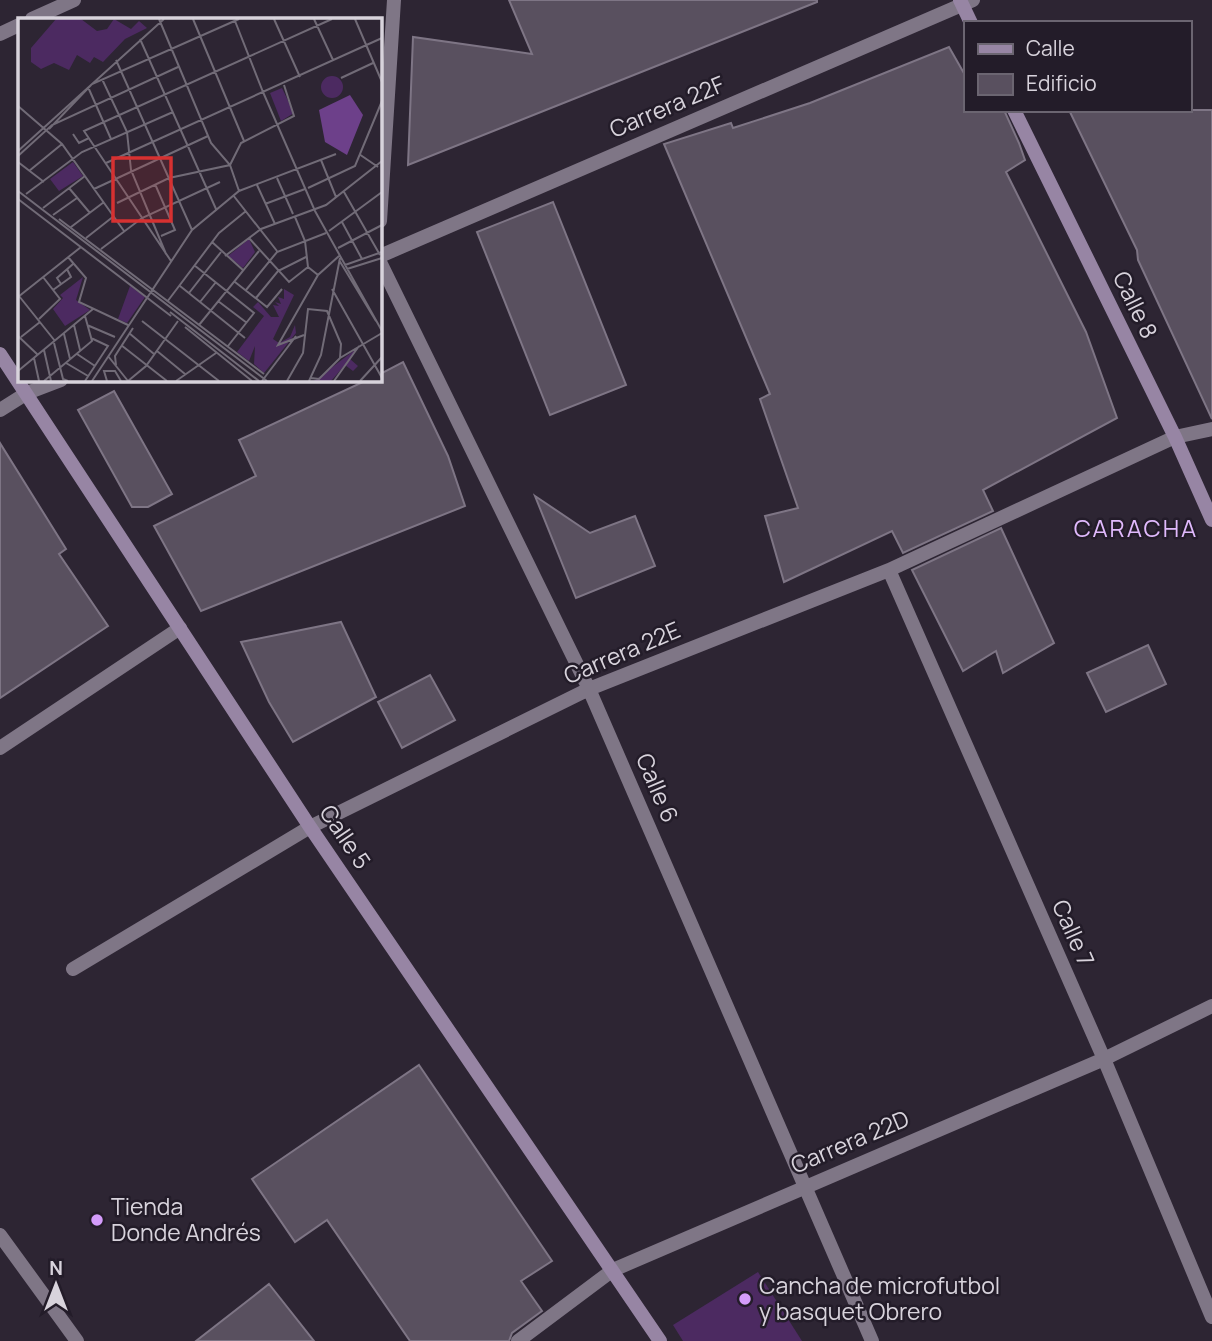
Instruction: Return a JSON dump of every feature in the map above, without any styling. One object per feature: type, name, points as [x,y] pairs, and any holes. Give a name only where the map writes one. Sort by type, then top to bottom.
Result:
[{"type":"street","points":[[34,18],[74,0]]},
{"type":"street","points":[[382,189],[394,0]]},
{"type":"street","points":[[965,2],[970,21]]},
{"type":"street","name":"Carrera 22F","points":[[382,255],[965,2]]},
{"type":"street","points":[[0,34],[18,25]]},
{"type":"street","name":"Calle 8","points":[[1015,112],[1175,438],[1212,520]]},
{"type":"street","name":"Calle 6","points":[[382,266],[589,689],[872,1341]]},
{"type":"street","name":"Calle 5","points":[[0,354],[18,380]]},
{"type":"street","name":"Calle 5","points":[[19,382],[310,827],[660,1341]]},
{"type":"street","points":[[0,410],[27,393],[56,382]]},
{"type":"street","name":"Carrera 22E","points":[[73,969],[310,827],[589,689],[888,570],[1175,438],[1212,429]]},
{"type":"street","name":"Calle 7","points":[[888,570],[1104,1059],[1212,1317]]},
{"type":"street","points":[[0,748],[180,628]]},
{"type":"street","name":"Carrera 22D","points":[[518,1341],[613,1270],[1104,1059],[1212,1006]]},
{"type":"street","points":[[1,1239],[77,1341]]},
{"type":"shaded area","name":"Cancha de microfutbol y basquet Obrero","points":[[758,1272],[802,1341],[683,1341],[673,1325]]},
{"type":"building","points":[[509,0],[817,2],[408,165],[413,37],[532,54]]},
{"type":"building","points":[[949,47],[964,73],[964,112],[1005,112],[1019,143],[1025,160],[1006,172],[1086,332],[1117,418],[983,490],[993,511],[903,553],[892,531],[784,582],[765,516],[798,508],[760,399],[770,394],[664,144],[731,123],[733,128],[810,103]]},
{"type":"building","points":[[1212,110],[1212,419],[1138,260],[1137,250],[1070,112]]},
{"type":"building","points":[[553,202],[626,385],[550,415],[477,232]]},
{"type":"building","points":[[403,362],[448,456],[465,506],[201,611],[154,526],[256,476],[239,440],[363,382],[382,382],[382,373]]},
{"type":"building","points":[[114,391],[172,494],[148,507],[132,507],[78,410]]},
{"type":"building","points":[[0,443],[66,549],[59,554],[108,626],[0,698]]},
{"type":"building","points":[[535,496],[590,533],[635,516],[655,566],[576,598]]},
{"type":"building","points":[[1001,528],[1054,643],[1003,673],[996,651],[963,671],[912,570]]},
{"type":"building","points":[[341,622],[376,697],[293,742],[269,702],[241,642]]},
{"type":"building","points":[[1148,645],[1166,684],[1106,712],[1087,673]]},
{"type":"building","points":[[430,675],[455,720],[402,748],[378,702]]},
{"type":"building","points":[[419,1065],[552,1261],[521,1281],[542,1311],[512,1333],[509,1341],[410,1341],[327,1220],[295,1242],[252,1179]]},
{"type":"building","points":[[269,1284],[314,1341],[196,1341]]},
{"type":"place","name":"Tienda Donde Andrés","points":[[97,1220]]},
{"type":"place","name":"Cancha de microfutbol y basquet Obrero","points":[[745,1299]]},
{"type":"district","name":"CARACHA","points":[[1136,529]]}]
